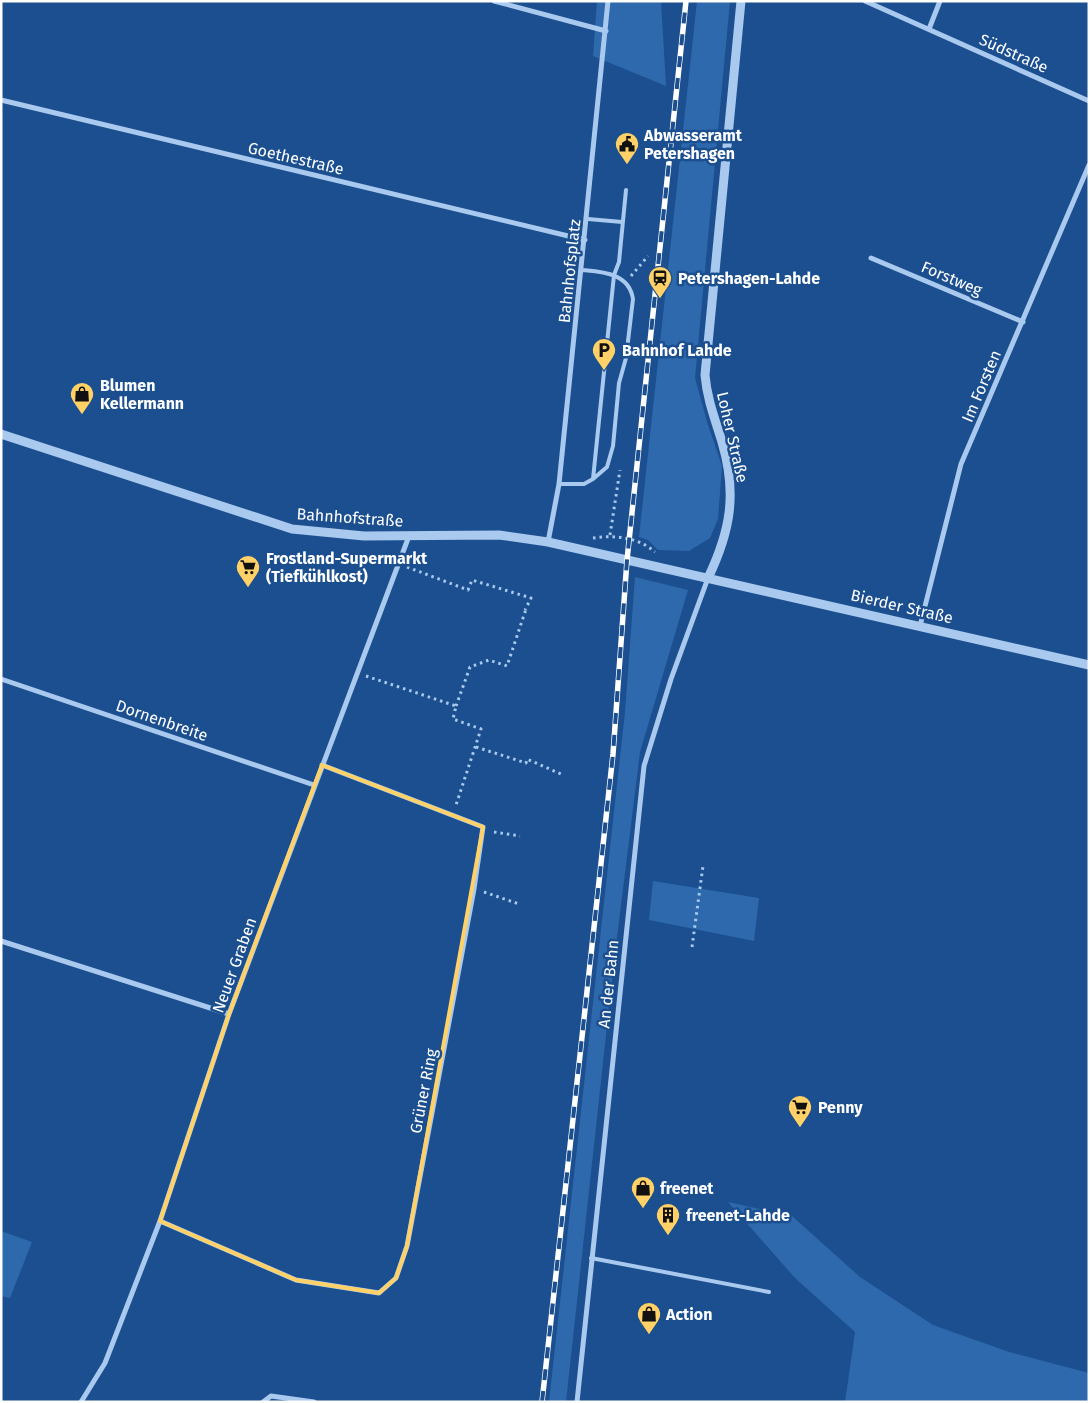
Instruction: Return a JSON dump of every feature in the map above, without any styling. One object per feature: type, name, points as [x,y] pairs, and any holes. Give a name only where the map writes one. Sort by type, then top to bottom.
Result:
[{"type":"street","points":[[494,1],[606,31]]},
{"type":"street","name":"Bahnhofsplatz","points":[[548,542],[559,484],[588,219],[608,1]]},
{"type":"street","name":"Loher Straße","points":[[708,578],[726,536],[731,508],[731,479],[707,397],[705,375],[742,1]]},
{"type":"street","name":"Südstraße","points":[[865,1],[1089,101]]},
{"type":"street","points":[[929,29],[940,1]]},
{"type":"street","name":"Goethestraße","points":[[1,100],[585,240]]},
{"type":"street","name":"Im Forsten","points":[[920,626],[961,464],[1089,165]]},
{"type":"street","name":"Forstweg","points":[[871,258],[1023,322]]},
{"type":"street","name":"Bahnhofstraße","points":[[1,434],[292,529],[364,536],[499,535],[548,542],[708,578]]},
{"type":"street","name":"Neuer Graben","points":[[81,1402],[105,1363],[160,1221],[229,1014],[408,536]]},
{"type":"street","name":"Bierder Straße","points":[[708,578],[1089,665]]},
{"type":"street","name":"An der Bahn","points":[[577,1402],[644,766],[671,679],[708,578]]},
{"type":"street","name":"Dornenbreite","points":[[1,679],[314,785]]},
{"type":"street","points":[[322,765],[483,827],[482,830]]},
{"type":"street","name":"Grüner Ring","points":[[160,1221],[296,1280],[379,1293],[396,1278],[407,1246],[474,889],[482,830]]},
{"type":"street","points":[[1,941],[229,1014]]},
{"type":"street","points":[[263,1402],[271,1396],[286,1396],[314,1402]]},
{"type":"lane","points":[[594,479],[614,275],[618,262],[626,190]]},
{"type":"lane","points":[[588,219],[622,222]]},
{"type":"lane","points":[[559,484],[573,486],[594,479],[607,467],[613,446],[619,383],[626,358],[632,299],[631,290],[626,282],[614,275],[582,270]]},
{"type":"lane","points":[[591,1258],[769,1292]]},
{"type":"path","points":[[626,282],[648,256]]},
{"type":"path","points":[[610,535],[620,470]]},
{"type":"path","points":[[585,536],[594,538],[610,535],[645,543],[654,552],[663,554]]},
{"type":"path","points":[[397,564],[468,590],[472,580],[531,598],[525,609],[507,666],[489,660],[470,667],[453,718],[481,729],[453,815]]},
{"type":"path","points":[[357,673],[456,706]]},
{"type":"path","points":[[476,747],[526,763],[527,759],[560,774]]},
{"type":"path","points":[[482,830],[520,836]]},
{"type":"path","points":[[692,946],[703,866]]},
{"type":"path","points":[[474,889],[519,904]]},
{"type":"highlighted area","points":[[322,765],[483,827],[407,1246],[396,1278],[379,1293],[296,1280],[160,1221],[229,1014]]},
{"type":"shaded area","points":[[597,1],[661,1],[666,86],[593,56]]},
{"type":"shaded area","points":[[697,1],[730,1],[695,378],[722,466],[718,519],[710,538],[689,551],[658,550],[648,540],[639,537]]},
{"type":"shaded area","points":[[635,577],[688,590],[640,752],[614,962],[566,1402],[549,1402],[625,712]]},
{"type":"shaded area","points":[[653,881],[759,898],[754,941],[649,920]]},
{"type":"shaded area","points":[[728,1202],[792,1216],[860,1277],[933,1325],[1009,1352],[1089,1373],[1089,1401],[845,1402],[855,1332],[795,1278]]},
{"type":"shaded area","points":[[1,1231],[32,1242],[10,1298],[1,1296]]},
{"type":"railway","points":[[542,1402],[613,754],[627,560],[686,1]]},
{"type":"place","name":"Abwasseramt Petershagen","points":[[627,165]]},
{"type":"place","name":"Petershagen-Lahde","points":[[660,299]]},
{"type":"place","name":"Bahnhof Lahde","points":[[604,371]]},
{"type":"place","name":"Blumen Kellermann","points":[[82,415]]},
{"type":"place","name":"Frostland-Supermarkt (Tiefkühlkost)","points":[[248,588]]},
{"type":"place","name":"Penny","points":[[800,1128]]},
{"type":"place","name":"freenet","points":[[643,1209]]},
{"type":"place","name":"freenet-Lahde","points":[[668,1236]]},
{"type":"place","name":"Action","points":[[649,1335]]}]
